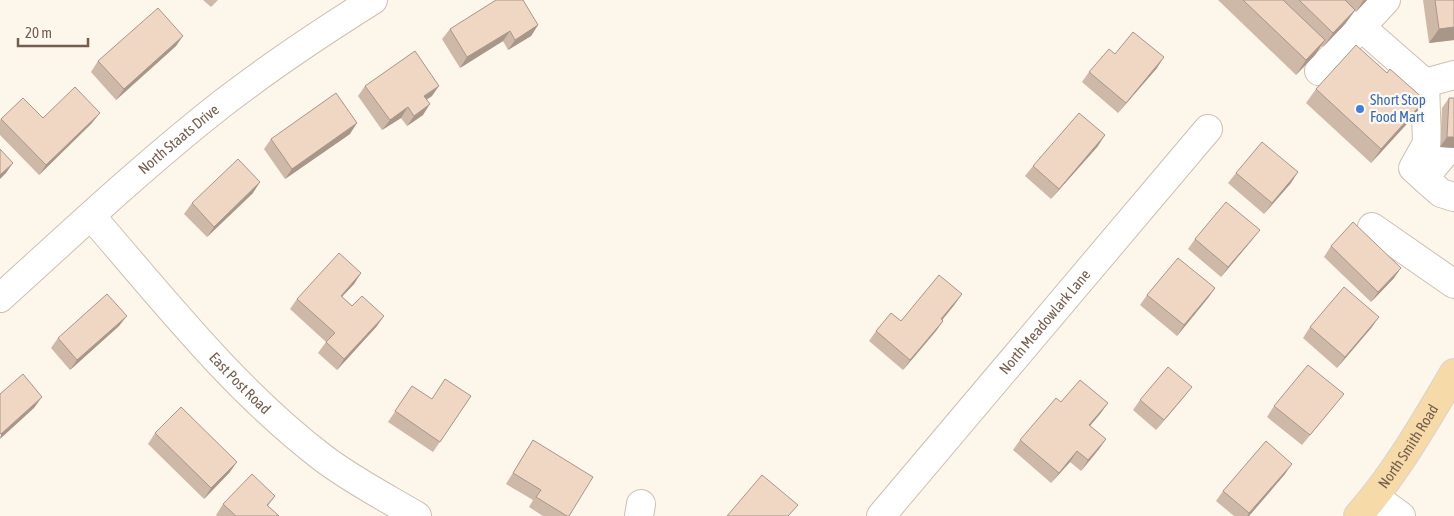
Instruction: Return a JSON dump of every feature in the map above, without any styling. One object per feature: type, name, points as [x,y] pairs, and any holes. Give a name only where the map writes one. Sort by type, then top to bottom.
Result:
[{"type":"main road","name":"North Smith Road","points":[[1366,507],[1423,425],[1454,373]]},
{"type":"street","name":"North Staats Drive","points":[[0,298],[169,147],[224,103],[283,60],[373,0]]},
{"type":"street","points":[[1332,0],[1362,27],[1441,78],[1449,108]]},
{"type":"street","points":[[1321,59],[1362,27],[1386,0]]},
{"type":"street","points":[[1441,78],[1427,143],[1413,168],[1441,193],[1454,197]]},
{"type":"street","name":"North Meadowlark Lane","points":[[881,516],[1208,129]]},
{"type":"street","points":[[1424,178],[1449,148]]},
{"type":"street","name":"East Post Road","points":[[91,216],[219,362],[290,431],[344,473],[417,516]]},
{"type":"street","points":[[1372,227],[1454,284]]},
{"type":"street","points":[[1366,507],[1401,516]]},
{"type":"building","points":[[496,0],[523,0],[538,25],[515,40],[510,31],[467,57],[450,29]]},
{"type":"building","points":[[1243,0],[1283,0],[1325,40],[1306,60]]},
{"type":"building","points":[[1299,0],[1345,0],[1355,10],[1333,33]]},
{"type":"building","points":[[1435,0],[1454,0],[1454,27],[1439,29]]},
{"type":"building","points":[[158,8],[183,36],[124,89],[98,61]]},
{"type":"building","points":[[1133,32],[1164,57],[1126,103],[1089,72],[1109,49],[1115,54]]},
{"type":"building","name":"Short Stop Food Mart","points":[[1356,45],[1387,73],[1390,69],[1425,100],[1381,149],[1316,89]]},
{"type":"building","points":[[415,51],[439,86],[424,96],[430,104],[414,116],[408,107],[390,120],[365,86]]},
{"type":"building","points":[[75,87],[100,113],[46,165],[1,119],[23,98],[43,118]]},
{"type":"building","points":[[336,93],[357,123],[292,169],[271,139]]},
{"type":"building","points":[[1449,98],[1454,98],[1454,137],[1447,137]]},
{"type":"building","points":[[1079,113],[1105,135],[1059,189],[1033,166]]},
{"type":"building","points":[[1262,142],[1298,172],[1272,203],[1236,173]]},
{"type":"building","points":[[0,149],[13,163],[0,175]]},
{"type":"building","points":[[238,159],[260,182],[214,227],[192,203]]},
{"type":"building","points":[[1226,202],[1260,230],[1228,267],[1195,239]]},
{"type":"building","points":[[1353,222],[1401,268],[1378,292],[1331,246]]},
{"type":"building","points":[[339,253],[361,273],[341,296],[352,306],[362,296],[384,316],[344,359],[326,342],[335,333],[297,299]]},
{"type":"building","points":[[1178,258],[1215,288],[1184,325],[1147,295]]},
{"type":"building","points":[[939,275],[962,294],[941,319],[943,321],[910,360],[876,331],[891,313],[901,321]]},
{"type":"building","points":[[1344,287],[1379,317],[1345,357],[1310,327]]},
{"type":"building","points":[[107,294],[127,316],[77,360],[58,338]]},
{"type":"building","points":[[1308,365],[1344,394],[1310,435],[1274,406]]},
{"type":"building","points":[[1168,367],[1192,387],[1164,420],[1140,400]]},
{"type":"building","points":[[23,374],[42,397],[1,434],[0,394]]},
{"type":"building","points":[[445,379],[471,396],[440,442],[395,411],[412,386],[432,399]]},
{"type":"building","points":[[1080,380],[1108,403],[1089,425],[1106,439],[1088,460],[1077,451],[1059,473],[1020,440],[1056,398],[1061,402]]},
{"type":"building","points":[[181,407],[237,462],[211,488],[155,433]]},
{"type":"building","points":[[533,440],[593,477],[569,516],[536,497],[541,490],[513,473]]},
{"type":"building","points":[[1266,441],[1292,464],[1249,513],[1223,491]]},
{"type":"building","points":[[252,474],[275,496],[267,505],[279,516],[236,516],[223,504]]},
{"type":"building","points":[[762,475],[798,505],[788,516],[727,516]]},
{"type":"place","name":"Short Stop Food Mart","points":[[1360,109]]}]
